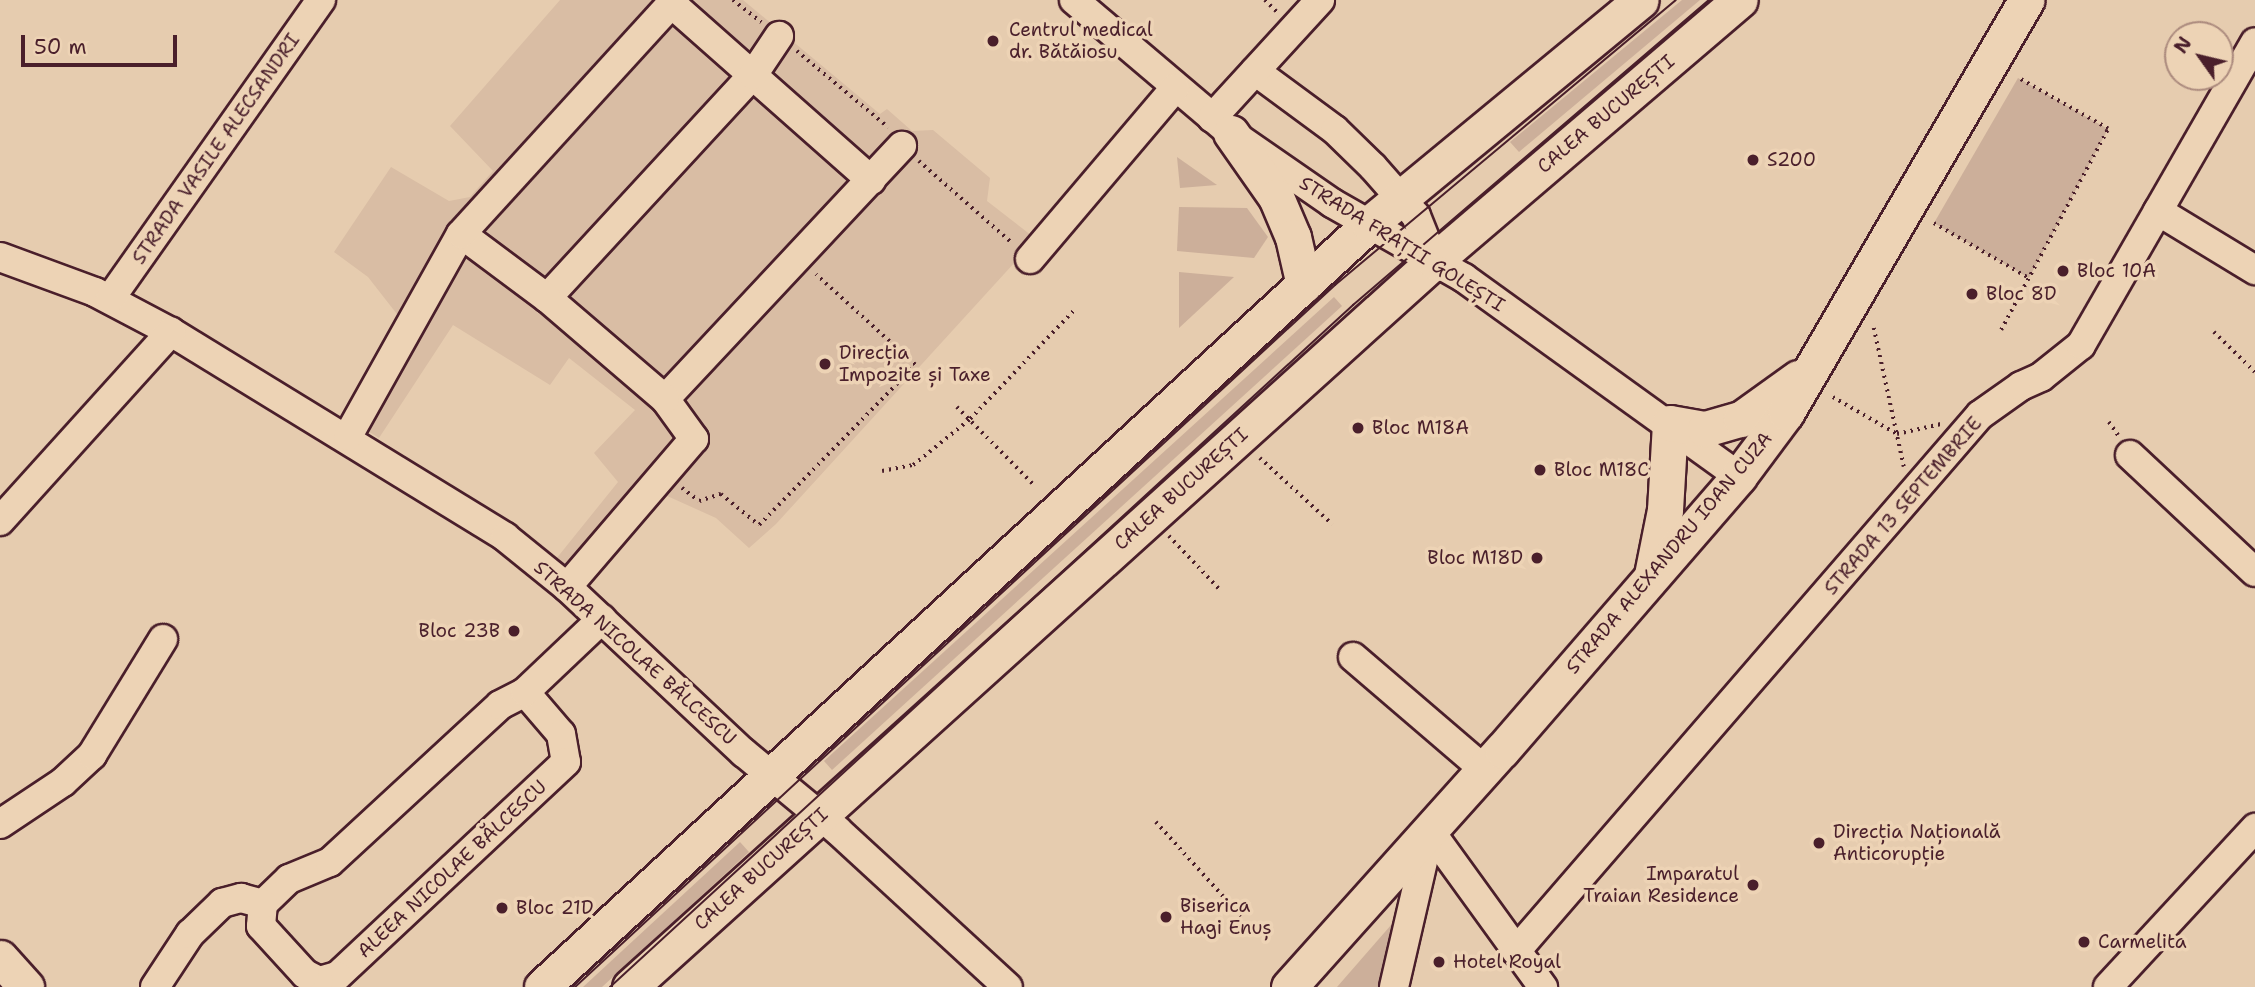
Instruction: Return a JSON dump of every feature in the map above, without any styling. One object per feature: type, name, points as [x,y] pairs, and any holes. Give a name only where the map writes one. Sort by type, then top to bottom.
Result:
[{"type":"main road","points":[[542,987],[1400,196],[1641,0]]},
{"type":"main road","name":"CALEA BUCUREȘTI","points":[[632,987],[1434,261],[1740,0]]},
{"type":"main road","name":"STRADA ALEXANDRU IOAN CUZA","points":[[1289,987],[1485,770],[1739,476],[1819,361],[2026,0]]},
{"type":"main road","points":[[1221,125],[1276,197],[1293,237],[1304,285]]},
{"type":"main road","points":[[1652,575],[1665,510],[1670,423],[1705,429],[1741,419],[1819,361]]},
{"type":"main road","points":[[0,958],[26,987]]},
{"type":"street","name":"STRADA VASILE ALECSANDRI","points":[[110,299],[321,0]]},
{"type":"street","name":"STRADA FRAȚII GOLEȘTI","points":[[1074,0],[1221,125],[1369,224],[1434,261],[1670,423],[1739,476]]},
{"type":"street","points":[[1221,125],[1255,71],[1320,0]]},
{"type":"street","points":[[348,436],[461,234],[674,2],[870,180]]},
{"type":"street","points":[[547,298],[752,75],[779,36]]},
{"type":"street","name":"STRADA 13 SEPTEMBRIE","points":[[1516,951],[1980,415],[2059,364],[2081,345],[2255,43]]},
{"type":"street","points":[[1255,71],[1335,130],[1400,196],[1416,216],[1434,261]]},
{"type":"street","points":[[1030,259],[1175,88]]},
{"type":"street","points":[[665,399],[902,146]]},
{"type":"street","points":[[2158,211],[2255,270]]},
{"type":"street","points":[[461,234],[547,298],[665,399],[694,439],[567,586]]},
{"type":"street","name":"STRADA NICOLAE BĂLCESCU","points":[[0,257],[110,299],[171,332],[348,436],[505,537],[567,586],[772,776],[820,816],[1008,987]]},
{"type":"street","points":[[0,521],[171,332]]},
{"type":"street","points":[[2130,455],[2255,572]]},
{"type":"street","points":[[155,987],[190,934],[222,903],[242,898],[263,904],[289,879],[330,862],[500,705],[524,692],[602,619]]},
{"type":"street","points":[[0,824],[63,782],[92,755],[163,639]]},
{"type":"street","points":[[1353,657],[1485,770]]},
{"type":"street","name":"ALEEA NICOLAE BĂLCESCU","points":[[263,904],[261,926],[305,974],[319,981],[337,976],[566,762],[561,734],[524,692]]},
{"type":"street","points":[[2108,987],[2255,828]]},
{"type":"street","points":[[1430,831],[1539,986]]},
{"type":"street","points":[[1394,987],[1430,831]]},
{"type":"path","points":[[2001,330],[2108,129],[2018,78]]},
{"type":"path","points":[[1934,223],[2029,278]]},
{"type":"path","points":[[664,474],[699,501],[721,494],[759,525],[915,365],[797,258]]},
{"type":"path","points":[[882,471],[913,465],[970,419],[1075,309]]},
{"type":"path","points":[[1874,328],[1910,496]]},
{"type":"path","points":[[2214,332],[2255,372]]},
{"type":"path","points":[[1833,397],[1897,434],[1980,415]]},
{"type":"path","points":[[957,407],[1035,486]]},
{"type":"path","points":[[1259,458],[1332,524]]},
{"type":"path","points":[[1169,536],[1220,590]]},
{"type":"path","points":[[1156,822],[1241,916]]},
{"type":"shaded area","points":[[560,0],[743,0],[880,114],[887,109],[912,131],[933,130],[990,178],[987,201],[1036,239],[776,524],[749,548],[716,518],[665,495],[584,582],[556,559],[618,482],[594,453],[635,410],[569,358],[550,385],[453,325],[379,438],[347,418],[400,318],[368,277],[334,252],[391,167],[449,201],[470,197],[493,171],[450,126]]},
{"type":"shaded area","points":[[1682,0],[1700,0],[1519,152],[1510,142]]},
{"type":"shaded area","points":[[2018,78],[2108,129],[2029,278],[1934,223]]},
{"type":"shaded area","points":[[1177,157],[1217,185],[1180,188]]},
{"type":"shaded area","points":[[1179,207],[1247,208],[1268,237],[1254,258],[1177,251]]},
{"type":"shaded area","points":[[1179,272],[1234,277],[1179,328]]},
{"type":"shaded area","points":[[1334,297],[1342,306],[832,770],[824,761]]},
{"type":"shaded area","points":[[740,842],[749,852],[602,987],[583,987]]},
{"type":"shaded area","points":[[1398,917],[1379,987],[1337,987]]},
{"type":"tram line","points":[[575,987],[1335,285],[1676,0]]},
{"type":"tram line","points":[[610,987],[1353,305],[1709,0]]},
{"type":"place","name":"Centrul medical dr. Bătăiosu","points":[[993,41]]},
{"type":"place","name":"S200","points":[[1753,160]]},
{"type":"place","name":"Bloc 10A","points":[[2063,271]]},
{"type":"place","name":"Bloc 8D","points":[[1972,294]]},
{"type":"place","name":"Direcția Impozite și Taxe","points":[[825,364]]},
{"type":"place","name":"Bloc M18A","points":[[1358,428]]},
{"type":"place","name":"Bloc M18C","points":[[1540,470]]},
{"type":"place","name":"Bloc M18D","points":[[1537,558]]},
{"type":"place","name":"Bloc 23B","points":[[514,631]]},
{"type":"place","name":"Direcția Națională Anticorupție","points":[[1819,843]]},
{"type":"place","name":"Imparatul Traian Residence","points":[[1753,885]]},
{"type":"place","name":"Bloc 21D","points":[[502,908]]},
{"type":"place","name":"Biserica Hagi Enuș","points":[[1166,917]]},
{"type":"place","name":"Carmelita","points":[[2084,942]]},
{"type":"place","name":"Hotel Royal","points":[[1439,962]]}]
